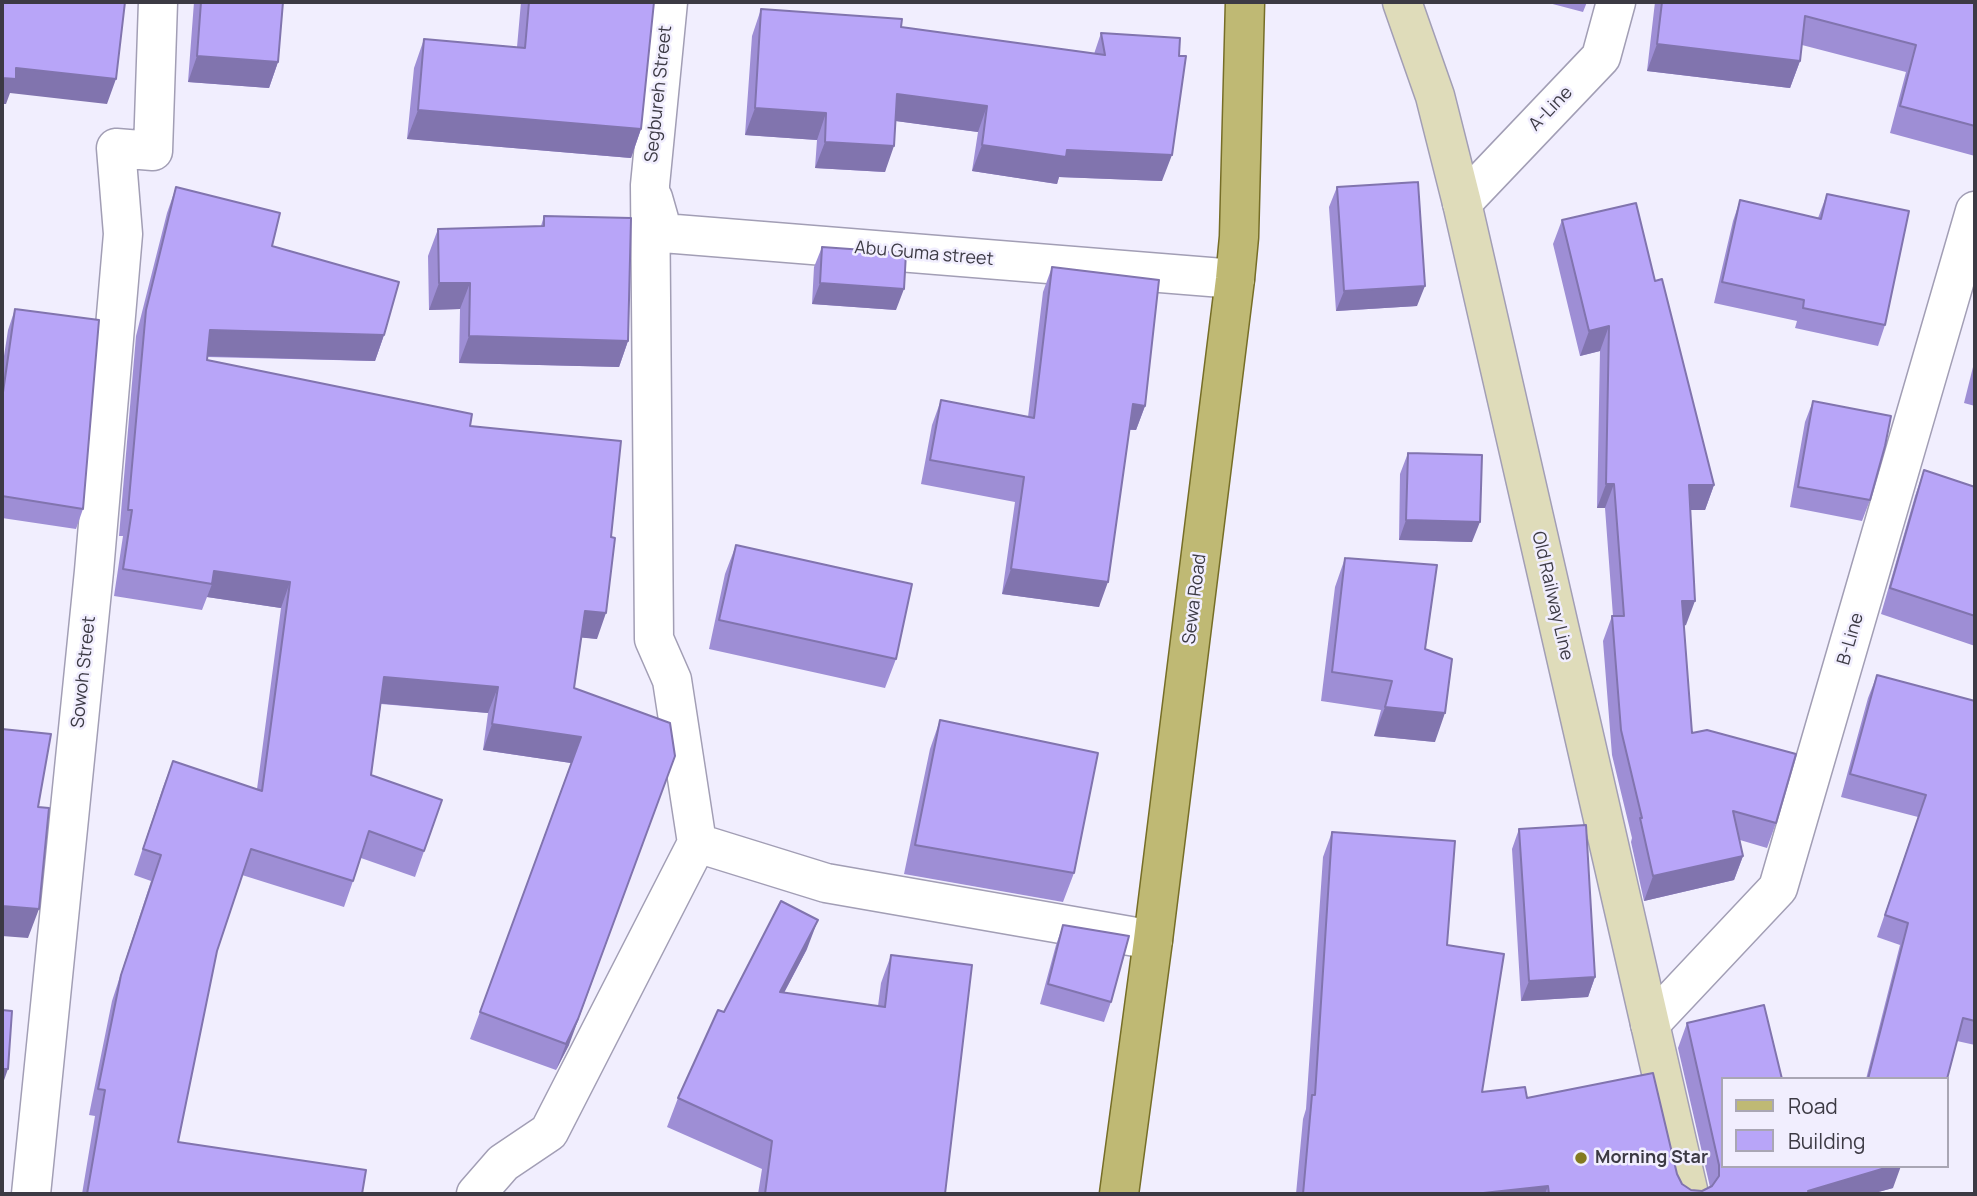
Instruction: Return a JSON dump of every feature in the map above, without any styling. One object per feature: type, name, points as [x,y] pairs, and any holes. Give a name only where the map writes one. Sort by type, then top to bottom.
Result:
[{"type":"main road","name":"Sewa Road","points":[[1119,1194],[1235,278],[1239,237],[1245,2]]},
{"type":"street","name":"Sowoh Street","points":[[31,1194],[94,571],[123,234],[116,148],[153,151],[158,2]]},
{"type":"street","name":"Segbureh Street","points":[[650,186],[668,2]]},
{"type":"street","name":"Old Railway Line","points":[[1402,2],[1435,96],[1462,203],[1689,1194]]},
{"type":"street","name":"A-Line","points":[[1462,203],[1601,57],[1616,2]]},
{"type":"street","name":"Abu Guma street","points":[[650,186],[663,233],[1235,278]]},
{"type":"street","points":[[475,1194],[503,1163],[549,1132],[697,843],[672,680],[654,639],[650,186]]},
{"type":"street","name":"B-Line","points":[[1650,1024],[1778,888],[1975,211]]},
{"type":"street","points":[[697,843],[826,883],[1153,940]]},
{"type":"building","points":[[2,2],[125,2],[116,79],[16,68],[16,79],[2,78]]},
{"type":"building","points":[[201,2],[283,2],[278,62],[197,56]]},
{"type":"building","points":[[529,2],[654,2],[641,129],[418,110],[424,39],[525,48]]},
{"type":"building","points":[[1662,2],[1975,2],[1975,126],[1900,106],[1916,45],[1805,16],[1800,61],[1657,44]]},
{"type":"building","points":[[761,9],[902,19],[901,27],[1105,55],[1101,33],[1180,38],[1179,56],[1186,56],[1172,155],[1067,150],[1066,157],[982,145],[987,106],[897,94],[894,146],[825,142],[826,113],[755,108]]},
{"type":"building","points":[[1418,182],[1425,286],[1344,291],[1337,187]]},
{"type":"building","points":[[176,187],[280,213],[272,246],[399,282],[384,335],[210,330],[207,360],[472,414],[470,426],[621,441],[611,537],[615,538],[606,613],[585,611],[574,688],[670,723],[675,756],[578,1019],[566,1044],[480,1012],[581,737],[492,724],[498,687],[384,677],[371,775],[442,800],[424,851],[369,831],[353,881],[251,849],[217,951],[178,1142],[366,1170],[362,1194],[87,1194],[105,1090],[98,1089],[121,975],[161,855],[143,849],[173,761],[262,791],[290,582],[214,571],[212,584],[123,569],[132,510],[128,510],[146,310]]},
{"type":"building","points":[[1827,194],[1909,211],[1885,325],[1803,308],[1804,300],[1722,282],[1740,200],[1821,219]]},
{"type":"building","points":[[1636,203],[1655,281],[1662,279],[1714,485],[1689,485],[1695,601],[1682,601],[1692,733],[1707,730],[1796,754],[1776,823],[1733,811],[1743,856],[1653,876],[1621,730],[1612,616],[1624,616],[1614,484],[1606,484],[1609,326],[1589,331],[1562,220]]},
{"type":"building","points":[[544,216],[631,218],[628,341],[469,336],[470,283],[439,283],[438,229],[544,226]]},
{"type":"building","points":[[822,247],[906,253],[904,289],[820,283]]},
{"type":"building","points":[[1052,267],[1159,280],[1145,406],[1133,404],[1108,582],[1011,569],[1024,477],[930,460],[941,400],[1034,418]]},
{"type":"building","points":[[15,309],[99,320],[83,509],[2,496],[2,399]]},
{"type":"building","points":[[1813,401],[1891,416],[1870,500],[1798,487]]},
{"type":"building","points":[[1408,453],[1482,455],[1480,522],[1406,520]]},
{"type":"building","points":[[1924,470],[1975,487],[1975,616],[1890,588]]},
{"type":"building","points":[[736,545],[912,584],[896,659],[719,620]]},
{"type":"building","points":[[1345,558],[1437,565],[1425,649],[1452,659],[1445,713],[1385,707],[1392,681],[1332,672]]},
{"type":"building","points":[[1877,675],[1975,701],[1975,1021],[1963,1018],[1948,1077],[1869,1077],[1908,923],[1885,915],[1926,795],[1850,774]]},
{"type":"building","points":[[940,720],[1098,753],[1074,873],[915,845]]},
{"type":"building","points":[[2,729],[51,734],[38,807],[49,808],[39,909],[2,906]]},
{"type":"building","points":[[1586,825],[1595,977],[1529,981],[1519,829]]},
{"type":"building","points":[[1332,832],[1455,841],[1447,945],[1504,954],[1482,1092],[1525,1087],[1527,1098],[1653,1073],[1677,1174],[1682,1184],[1691,1190],[1702,1191],[1712,1186],[1719,1176],[1719,1165],[1687,1023],[1764,1005],[1782,1077],[1722,1077],[1722,1168],[1885,1168],[1808,1191],[1809,1194],[1549,1194],[1548,1186],[1474,1194],[1303,1194],[1312,1095],[1315,1095]]},
{"type":"building","points":[[781,901],[818,920],[780,992],[885,1007],[891,955],[972,965],[945,1194],[765,1194],[772,1141],[678,1098],[718,1010],[724,1012]]},
{"type":"building","points":[[1063,925],[1129,936],[1111,1002],[1048,984]]},
{"type":"building","points":[[2,1010],[12,1011],[8,1069],[3,1069],[2,1075]]},
{"type":"place","name":"Morning Star","points":[[1581,1158]]}]
